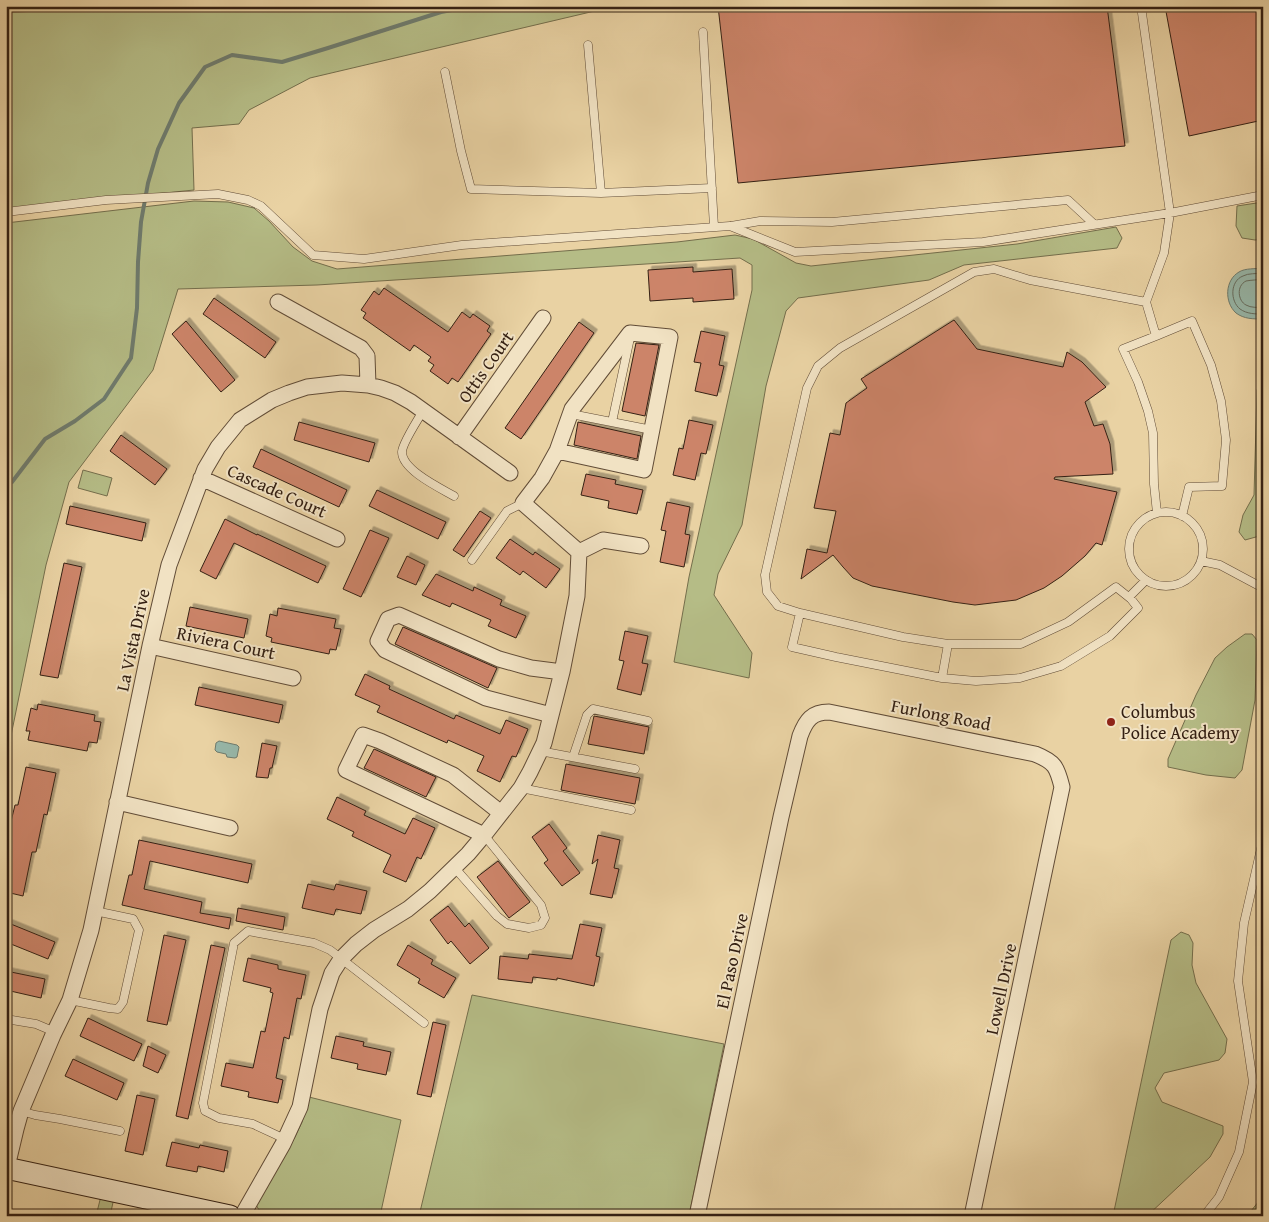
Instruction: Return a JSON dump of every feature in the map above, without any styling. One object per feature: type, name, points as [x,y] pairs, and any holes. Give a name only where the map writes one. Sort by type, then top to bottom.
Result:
[{"type":"main road","points":[[6,1169],[200,1212],[230,1216]]},
{"type":"street","points":[[278,302],[365,351],[367,356],[368,385]]},
{"type":"street","name":"Ottis Court","points":[[460,437],[543,318]]},
{"type":"street","points":[[557,451],[644,470],[670,337],[630,333],[572,409],[557,451],[542,478],[523,503],[579,552]]},
{"type":"street","name":"La Vista Drive","points":[[6,1169],[21,1111],[70,1000],[91,930],[150,646],[169,565],[201,478],[211,458],[228,433],[240,420],[272,400],[289,393],[307,388],[342,384],[368,385],[395,393],[423,410],[510,473]]},
{"type":"street","name":"Cascade Court","points":[[201,478],[337,539]]},
{"type":"street","points":[[579,552],[603,540],[641,546]]},
{"type":"street","points":[[242,1216],[286,1139],[300,1107],[320,1009],[332,973],[341,959],[356,944],[374,930],[408,910],[468,854],[521,788],[540,751],[544,743],[562,672],[577,596],[579,552]]},
{"type":"street","points":[[551,715],[486,698],[385,650],[378,641],[388,619],[399,615],[499,659],[531,668],[562,672]]},
{"type":"street","name":"Riviera Court","points":[[150,646],[293,678]]},
{"type":"street","name":"Furlong Road","points":[[811,716],[820,712],[829,712],[1035,754],[1048,760],[1058,770]]},
{"type":"street","name":"El Paso Drive","points":[[697,1216],[781,817],[800,736],[804,725],[811,716]]},
{"type":"street","points":[[484,835],[346,770],[363,735],[453,775],[501,813]]},
{"type":"street","name":"Lowell Drive","points":[[972,1216],[1062,787],[1058,770]]},
{"type":"street","points":[[117,802],[230,828]]},
{"type":"lane","points":[[1142,6],[1170,213],[1164,253],[1146,302],[1156,336]]},
{"type":"lane","points":[[703,32],[714,228]]},
{"type":"lane","points":[[588,45],[602,193]]},
{"type":"lane","points":[[445,72],[461,151],[471,189],[602,193],[712,188]]},
{"type":"lane","points":[[6,212],[106,200],[218,194],[248,200],[261,206],[313,255],[364,259],[462,245],[714,228],[760,221],[832,222],[1068,200],[1095,225]]},
{"type":"lane","points":[[730,226],[795,252],[983,242],[1170,213],[1263,195]]},
{"type":"lane","points":[[800,613],[792,647],[836,658],[942,678],[976,680],[1020,678],[1061,666],[1110,636],[1138,608],[1129,597],[1116,587],[1068,622],[1021,644],[948,644],[903,637],[778,606],[767,592],[765,575],[807,388],[818,366],[840,348],[974,272],[994,269],[1030,280],[1146,302]]},
{"type":"lane","points":[[1157,513],[1154,484],[1153,433],[1138,382],[1124,349],[1192,322],[1211,365],[1221,402],[1226,440],[1222,486],[1189,488],[1182,516]]},
{"type":"lane","points":[[612,422],[631,333]]},
{"type":"lane","points":[[423,410],[402,450],[403,459],[415,473],[454,496]]},
{"type":"lane","points":[[571,414],[652,430]]},
{"type":"lane","points":[[472,560],[507,510],[523,503]]},
{"type":"lane","points":[[1170,512],[1182,516],[1191,521],[1198,530],[1204,550],[1202,561],[1196,572],[1174,586],[1150,583],[1134,569],[1130,558],[1129,546],[1132,535],[1138,525],[1146,518],[1157,513],[1170,512]]},
{"type":"lane","points":[[1202,561],[1220,565],[1263,588]]},
{"type":"lane","points":[[1129,597],[1146,580]]},
{"type":"lane","points":[[942,678],[948,644]]},
{"type":"lane","points":[[573,757],[587,715],[593,709],[648,721]]},
{"type":"lane","points":[[540,751],[635,769]]},
{"type":"lane","points":[[521,788],[631,810]]},
{"type":"lane","points":[[454,867],[497,916],[507,924],[529,928],[541,925],[545,918],[541,905],[484,835]]},
{"type":"lane","points":[[1204,1216],[1219,1197],[1240,1152],[1253,1082],[1238,981],[1244,923],[1263,840]]},
{"type":"lane","points":[[70,1000],[108,1008],[118,1008],[123,1002],[139,930],[133,919],[95,910]]},
{"type":"lane","points":[[286,1139],[252,1124],[219,1118],[205,1111],[204,1104],[234,943],[248,931],[314,943],[330,950],[424,1023]]},
{"type":"lane","points":[[6,1019],[36,1024],[55,1032]]},
{"type":"lane","points":[[21,1111],[35,1116],[120,1131]]},
{"type":"green space","points":[[107,6],[616,6],[310,78],[249,110],[239,124],[192,128],[194,190],[6,209],[6,13]]},
{"type":"green space","points":[[194,201],[228,202],[254,208],[293,247],[312,261],[337,269],[677,242],[735,235],[753,239],[796,263],[811,266],[1017,244],[1116,227],[1122,238],[1117,248],[964,265],[929,280],[798,298],[786,311],[766,386],[742,525],[718,574],[714,595],[752,653],[749,678],[674,662],[689,577],[752,290],[752,265],[740,258],[317,285],[178,289],[153,370],[69,482],[46,565],[6,760],[6,223]]},
{"type":"green space","points":[[1263,202],[1263,239],[1242,238],[1236,226],[1237,206]]},
{"type":"green space","points":[[1263,378],[1263,535],[1245,540],[1239,532],[1243,515],[1254,495],[1257,390]]},
{"type":"green space","points":[[83,470],[112,478],[107,496],[78,488]]},
{"type":"green space","points":[[1245,634],[1252,634],[1257,640],[1255,700],[1242,770],[1235,778],[1206,775],[1168,767],[1168,759],[1196,695],[1215,658]]},
{"type":"green space","points":[[1181,932],[1189,935],[1193,943],[1192,965],[1196,983],[1227,1039],[1225,1053],[1219,1060],[1164,1073],[1155,1088],[1162,1102],[1223,1126],[1223,1134],[1210,1157],[1147,1216],[1113,1216],[1171,940]]},
{"type":"green space","points":[[472,995],[724,1044],[689,1216],[419,1216]]},
{"type":"green space","points":[[309,1097],[401,1120],[380,1216],[272,1216],[260,1211],[255,1203],[257,1196],[295,1137],[302,1122]]},
{"type":"green space","points":[[101,1196],[114,1198],[110,1216],[96,1216]]},
{"type":"green space","points":[[1263,1196],[1263,1216],[1247,1216]]},
{"type":"water","points":[[1263,268],[1263,319],[1252,319],[1236,313],[1229,303],[1228,297],[1231,280],[1241,271]]},
{"type":"water","points":[[219,741],[237,745],[239,747],[237,757],[227,757],[226,754],[217,752],[215,750],[216,743]]},
{"type":"building","points":[[718,6],[1107,6],[1125,146],[738,183]]},
{"type":"building","points":[[1165,6],[1263,6],[1263,120],[1189,136]]},
{"type":"building","points":[[693,267],[693,272],[732,269],[734,299],[693,302],[693,298],[650,301],[648,270]]},
{"type":"building","points":[[384,288],[448,332],[462,312],[470,318],[473,314],[490,326],[487,331],[491,334],[458,382],[452,378],[448,384],[430,371],[434,365],[428,361],[431,357],[414,345],[410,351],[363,318],[366,313],[361,310],[374,291],[379,295]]},
{"type":"building","points":[[214,298],[276,342],[265,358],[203,314]]},
{"type":"building","points":[[954,320],[977,349],[1063,367],[1067,352],[1082,362],[1106,387],[1085,402],[1094,426],[1103,424],[1110,444],[1113,474],[1055,477],[1054,479],[1117,492],[1102,545],[1096,543],[1085,556],[1062,576],[1044,588],[1016,600],[975,605],[872,586],[853,578],[833,555],[801,579],[807,549],[827,553],[836,511],[814,508],[830,433],[840,435],[846,403],[867,388],[861,379]]},
{"type":"building","points":[[186,321],[235,380],[221,392],[172,334]]},
{"type":"building","points":[[579,322],[594,333],[521,439],[505,428]]},
{"type":"building","points":[[701,331],[725,336],[719,365],[724,366],[717,396],[695,391],[701,363],[694,362]]},
{"type":"building","points":[[636,343],[659,345],[645,416],[622,411]]},
{"type":"building","points":[[689,420],[713,425],[706,454],[701,453],[695,480],[673,475],[679,448],[683,449]]},
{"type":"building","points":[[299,422],[375,443],[369,462],[294,440]]},
{"type":"building","points":[[578,422],[641,436],[637,459],[574,445]]},
{"type":"building","points":[[121,435],[167,469],[155,485],[110,451]]},
{"type":"building","points":[[261,449],[347,490],[339,507],[253,467]]},
{"type":"building","points":[[586,474],[616,480],[615,484],[643,490],[637,514],[608,508],[609,501],[581,495]]},
{"type":"building","points":[[377,490],[446,522],[438,539],[369,506]]},
{"type":"building","points":[[667,502],[690,507],[685,534],[690,535],[684,567],[660,562],[666,531],[661,530]]},
{"type":"building","points":[[70,506],[146,523],[142,541],[66,524]]},
{"type":"building","points":[[480,511],[491,518],[464,557],[453,550]]},
{"type":"building","points":[[225,519],[326,566],[318,583],[234,543],[216,579],[200,571]]},
{"type":"building","points":[[370,530],[389,538],[361,597],[343,589]]},
{"type":"building","points":[[510,539],[533,555],[535,552],[560,569],[546,588],[523,571],[520,575],[496,558]]},
{"type":"building","points":[[407,556],[425,565],[416,585],[397,577]]},
{"type":"building","points":[[64,563],[82,567],[58,678],[40,675]]},
{"type":"building","points":[[436,574],[473,591],[474,587],[502,600],[500,605],[526,616],[516,638],[488,626],[491,620],[452,603],[450,607],[422,595]]},
{"type":"building","points":[[190,607],[248,619],[244,638],[186,626]]},
{"type":"building","points":[[278,608],[336,619],[334,628],[341,629],[336,650],[330,649],[329,654],[271,642],[272,638],[266,636],[270,614],[277,616]]},
{"type":"building","points":[[403,627],[497,668],[488,688],[395,644]]},
{"type":"building","points":[[625,631],[648,636],[642,663],[648,664],[641,695],[617,689],[624,661],[619,660]]},
{"type":"building","points":[[365,674],[390,686],[389,689],[454,719],[456,715],[500,734],[506,720],[528,729],[516,757],[512,756],[500,782],[477,771],[484,756],[448,740],[447,743],[377,712],[380,706],[355,695]]},
{"type":"building","points":[[199,687],[283,705],[279,723],[195,705]]},
{"type":"building","points":[[38,704],[95,715],[94,721],[101,722],[97,743],[89,742],[87,751],[28,740],[30,731],[26,731],[31,708],[37,710]]},
{"type":"building","points":[[594,716],[649,727],[644,754],[588,744]]},
{"type":"building","points":[[262,743],[277,746],[268,778],[256,777]]},
{"type":"building","points":[[374,749],[436,777],[426,797],[364,768]]},
{"type":"building","points":[[566,764],[640,778],[635,804],[561,790]]},
{"type":"building","points":[[26,767],[56,773],[47,815],[44,814],[36,852],[32,852],[23,896],[6,892],[6,842],[15,805],[18,805]]},
{"type":"building","points":[[337,797],[366,811],[364,815],[405,834],[413,818],[435,828],[421,859],[417,857],[406,882],[383,872],[391,855],[352,836],[354,832],[327,819]]},
{"type":"building","points":[[549,824],[567,848],[563,851],[580,873],[562,886],[544,863],[548,860],[532,837]]},
{"type":"building","points":[[598,835],[620,840],[614,868],[619,869],[612,898],[590,894],[598,859],[592,864]]},
{"type":"building","points":[[139,840],[252,864],[248,883],[150,861],[144,889],[202,902],[200,913],[231,918],[229,929],[122,905],[129,875],[132,875]]},
{"type":"building","points":[[498,861],[530,902],[509,918],[477,877]]},
{"type":"building","points":[[308,884],[334,890],[336,884],[367,891],[361,914],[336,909],[334,915],[302,908]]},
{"type":"building","points":[[448,906],[465,927],[469,923],[489,948],[470,964],[451,941],[448,944],[430,920]]},
{"type":"building","points":[[238,908],[285,917],[283,930],[236,921]]},
{"type":"building","points":[[6,922],[55,942],[48,959],[6,942]]},
{"type":"building","points":[[580,924],[602,928],[596,956],[600,957],[594,986],[557,978],[557,980],[533,977],[532,983],[498,979],[500,956],[528,959],[529,954],[572,959]]},
{"type":"building","points":[[164,935],[186,940],[167,1025],[147,1021]]},
{"type":"building","points":[[211,945],[225,948],[188,1119],[176,1116]]},
{"type":"building","points":[[408,945],[433,960],[431,964],[456,978],[444,998],[418,983],[420,979],[397,965]]},
{"type":"building","points":[[248,958],[278,965],[278,969],[306,975],[301,999],[297,998],[289,1039],[284,1037],[276,1078],[283,1080],[278,1103],[248,1097],[249,1092],[221,1086],[226,1063],[253,1068],[261,1031],[265,1032],[273,993],[270,992],[271,988],[243,981]]},
{"type":"building","points":[[6,971],[45,979],[41,998],[6,990]]},
{"type":"building","points":[[88,1018],[142,1044],[134,1061],[80,1036]]},
{"type":"building","points":[[433,1022],[446,1025],[431,1097],[417,1094]]},
{"type":"building","points":[[336,1036],[364,1042],[363,1046],[391,1052],[386,1075],[357,1069],[358,1064],[331,1058]]},
{"type":"building","points":[[148,1046],[166,1055],[158,1073],[143,1066]]},
{"type":"building","points":[[73,1059],[124,1083],[117,1100],[65,1076]]},
{"type":"building","points":[[137,1095],[155,1099],[143,1155],[125,1151]]},
{"type":"building","points":[[172,1142],[199,1148],[200,1145],[228,1151],[224,1172],[198,1166],[197,1172],[166,1166]]},
{"type":"waterway","points":[[6,484],[12,482],[45,439],[75,421],[104,399],[131,358],[137,308],[141,222],[148,183],[158,149],[179,103],[205,67],[232,55],[282,62],[441,12],[473,6]]},
{"type":"place","name":"Columbus Police Academy","points":[[1111,722]]}]
